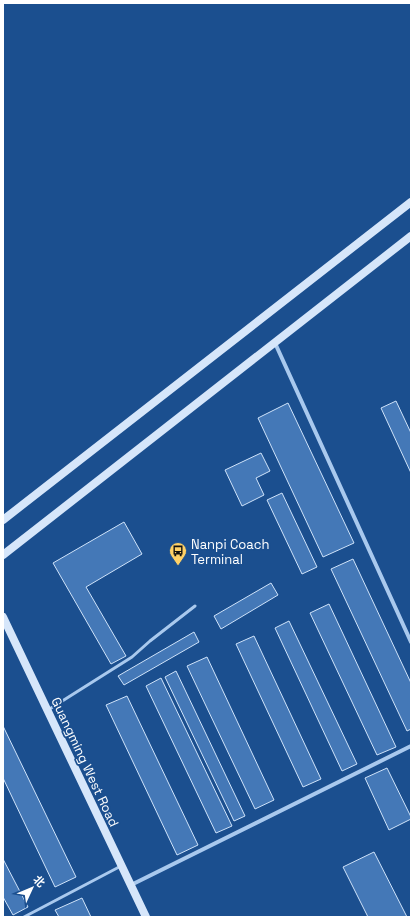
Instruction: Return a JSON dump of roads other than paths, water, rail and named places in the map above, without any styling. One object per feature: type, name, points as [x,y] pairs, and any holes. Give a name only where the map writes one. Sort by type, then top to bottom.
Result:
[{"type":"main road","points":[[3,520],[411,202]]},
{"type":"main road","points":[[3,555],[411,236]]},
{"type":"main road","name":"Guangming West Road","points":[[3,617],[146,917]]},
{"type":"street","points":[[275,343],[411,642]]},
{"type":"street","points":[[131,885],[411,746]]},
{"type":"lane","points":[[47,710],[132,657],[195,606]]},
{"type":"lane","points":[[24,917],[121,866]]},
{"type":"place","name":"Nanpi Coach Terminal","points":[[178,566]]}]
